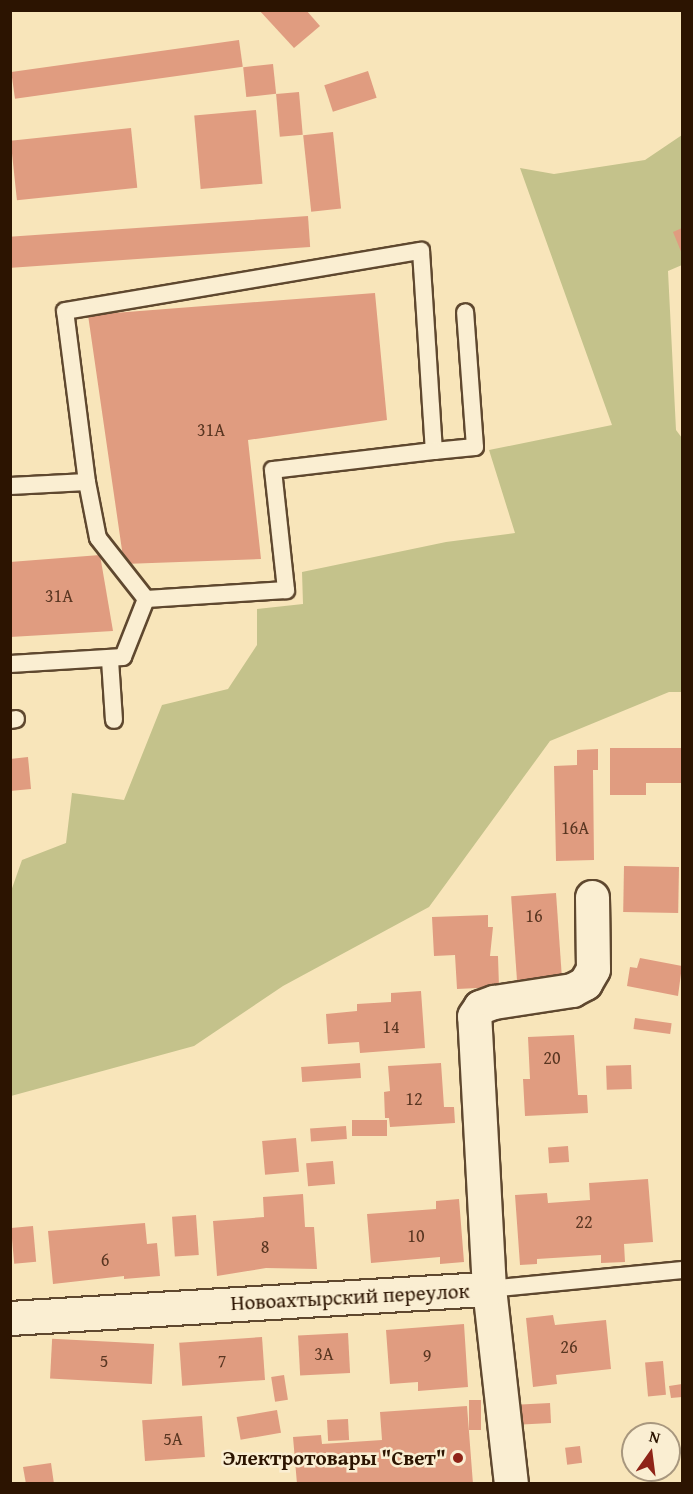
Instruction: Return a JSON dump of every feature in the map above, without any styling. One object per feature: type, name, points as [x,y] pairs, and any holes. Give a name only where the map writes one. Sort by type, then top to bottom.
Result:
[{"type":"street","name":"Новоахтырский переулок","points":[[10,1318],[489,1289],[474,1016],[480,1007],[494,1002],[572,990],[585,983],[593,969],[592,897]]},
{"type":"street","points":[[489,1289],[511,1484]]},
{"type":"lane","points":[[146,599],[98,538],[87,482],[65,311],[421,251],[434,451]]},
{"type":"lane","points":[[146,599],[286,590],[273,470],[475,447],[465,312]]},
{"type":"lane","points":[[10,486],[87,482]]},
{"type":"lane","points":[[10,664],[110,660],[123,657],[130,646],[146,599]]},
{"type":"lane","points":[[110,660],[114,720]]},
{"type":"lane","points":[[489,1289],[682,1270]]},
{"type":"shaded area","points":[[682,135],[682,265],[668,271],[676,430],[682,438],[682,692],[669,692],[550,741],[429,907],[283,986],[194,1046],[11,1096],[10,894],[22,860],[66,843],[72,793],[124,800],[162,705],[228,689],[257,645],[257,609],[303,604],[302,572],[446,542],[515,533],[489,450],[612,425],[520,168],[554,174],[645,160]]},
{"type":"building","points":[[259,10],[306,10],[320,26],[294,48]]},
{"type":"building","points":[[239,40],[243,67],[15,99],[11,72]]},
{"type":"building","points":[[273,64],[276,94],[246,97],[243,67]]},
{"type":"building","points":[[368,71],[377,98],[333,112],[324,85]]},
{"type":"building","points":[[299,92],[303,135],[280,137],[276,94]]},
{"type":"building","points":[[256,110],[262,184],[201,189],[194,115]]},
{"type":"building","points":[[131,128],[137,188],[17,200],[11,141]]},
{"type":"building","points":[[333,132],[341,209],[311,212],[303,135]]},
{"type":"building","points":[[308,216],[310,247],[12,268],[10,237]]},
{"type":"building","points":[[682,228],[682,254],[673,232]]},
{"type":"building","points":[[375,293],[387,420],[248,440],[261,559],[124,564],[88,315]]},
{"type":"building","points":[[100,555],[113,631],[10,637],[10,562]]},
{"type":"building","points":[[610,748],[682,748],[682,783],[646,783],[646,795],[610,795]]},
{"type":"building","points":[[598,749],[598,770],[593,770],[594,860],[556,861],[554,766],[577,765],[577,750]]},
{"type":"building","points":[[28,757],[31,789],[10,791],[10,759]]},
{"type":"building","points":[[624,866],[679,867],[678,913],[623,912]]},
{"type":"building","points":[[556,893],[562,977],[517,980],[511,896]]},
{"type":"building","points":[[488,915],[488,927],[493,927],[490,956],[498,956],[499,987],[457,989],[455,955],[434,956],[432,917]]},
{"type":"building","points":[[640,958],[682,966],[678,996],[627,986],[630,967],[637,968]]},
{"type":"building","points":[[421,991],[425,1048],[360,1053],[359,1042],[328,1044],[326,1014],[357,1011],[357,1004],[391,1002],[391,993]]},
{"type":"building","points":[[635,1018],[672,1023],[670,1034],[633,1029]]},
{"type":"building","points":[[574,1035],[578,1095],[587,1095],[588,1113],[525,1116],[523,1079],[530,1079],[528,1037]]},
{"type":"building","points":[[360,1063],[361,1078],[302,1082],[301,1067]]},
{"type":"building","points":[[441,1063],[444,1107],[454,1107],[455,1123],[390,1127],[389,1118],[385,1118],[384,1092],[390,1091],[388,1066]]},
{"type":"building","points":[[631,1065],[632,1089],[607,1090],[606,1066]]},
{"type":"building","points":[[352,1120],[387,1120],[387,1136],[352,1136]]},
{"type":"building","points":[[346,1126],[347,1139],[311,1141],[310,1129]]},
{"type":"building","points":[[296,1138],[299,1172],[265,1175],[262,1141]]},
{"type":"building","points":[[568,1146],[569,1162],[549,1163],[548,1147]]},
{"type":"building","points":[[333,1161],[335,1184],[308,1186],[306,1163]]},
{"type":"building","points":[[648,1179],[653,1242],[624,1244],[625,1262],[601,1263],[601,1255],[537,1259],[537,1264],[520,1265],[515,1195],[547,1193],[548,1203],[590,1200],[589,1183]]},
{"type":"building","points":[[303,1194],[305,1227],[314,1227],[317,1269],[266,1268],[217,1276],[213,1221],[264,1217],[263,1197]]},
{"type":"building","points":[[459,1199],[464,1262],[440,1264],[440,1257],[371,1263],[367,1214],[436,1209],[436,1201]]},
{"type":"building","points":[[196,1215],[199,1255],[175,1257],[172,1217]]},
{"type":"building","points":[[145,1223],[147,1244],[157,1243],[160,1276],[124,1279],[124,1276],[53,1284],[48,1231]]},
{"type":"building","points":[[33,1226],[36,1262],[14,1264],[11,1228]]},
{"type":"building","points":[[553,1315],[555,1325],[606,1320],[611,1369],[556,1375],[557,1384],[533,1387],[526,1318]]},
{"type":"building","points":[[464,1324],[468,1387],[418,1391],[418,1382],[390,1384],[386,1330]]},
{"type":"building","points":[[348,1333],[350,1373],[300,1376],[298,1336]]},
{"type":"building","points":[[262,1337],[265,1380],[182,1386],[179,1343]]},
{"type":"building","points":[[52,1339],[154,1344],[152,1384],[50,1379]]},
{"type":"building","points":[[663,1361],[666,1395],[648,1396],[645,1363]]},
{"type":"building","points":[[284,1375],[288,1400],[275,1402],[271,1377]]},
{"type":"building","points":[[682,1384],[682,1397],[671,1398],[669,1386]]},
{"type":"building","points":[[469,1400],[481,1400],[481,1430],[469,1430]]},
{"type":"building","points":[[550,1403],[551,1423],[522,1424],[521,1405]]},
{"type":"building","points":[[467,1406],[473,1484],[297,1484],[293,1437],[321,1435],[322,1444],[382,1440],[380,1412]]},
{"type":"building","points":[[277,1410],[281,1433],[241,1440],[237,1417]]},
{"type":"building","points":[[202,1416],[205,1457],[145,1461],[142,1420]]},
{"type":"building","points":[[348,1419],[349,1440],[328,1441],[327,1420]]},
{"type":"building","points":[[580,1446],[582,1463],[567,1465],[565,1448]]},
{"type":"building","points":[[51,1463],[54,1484],[26,1484],[23,1467]]},
{"type":"place","name":"Электротовары \"Свет\"","points":[[458,1458]]}]
